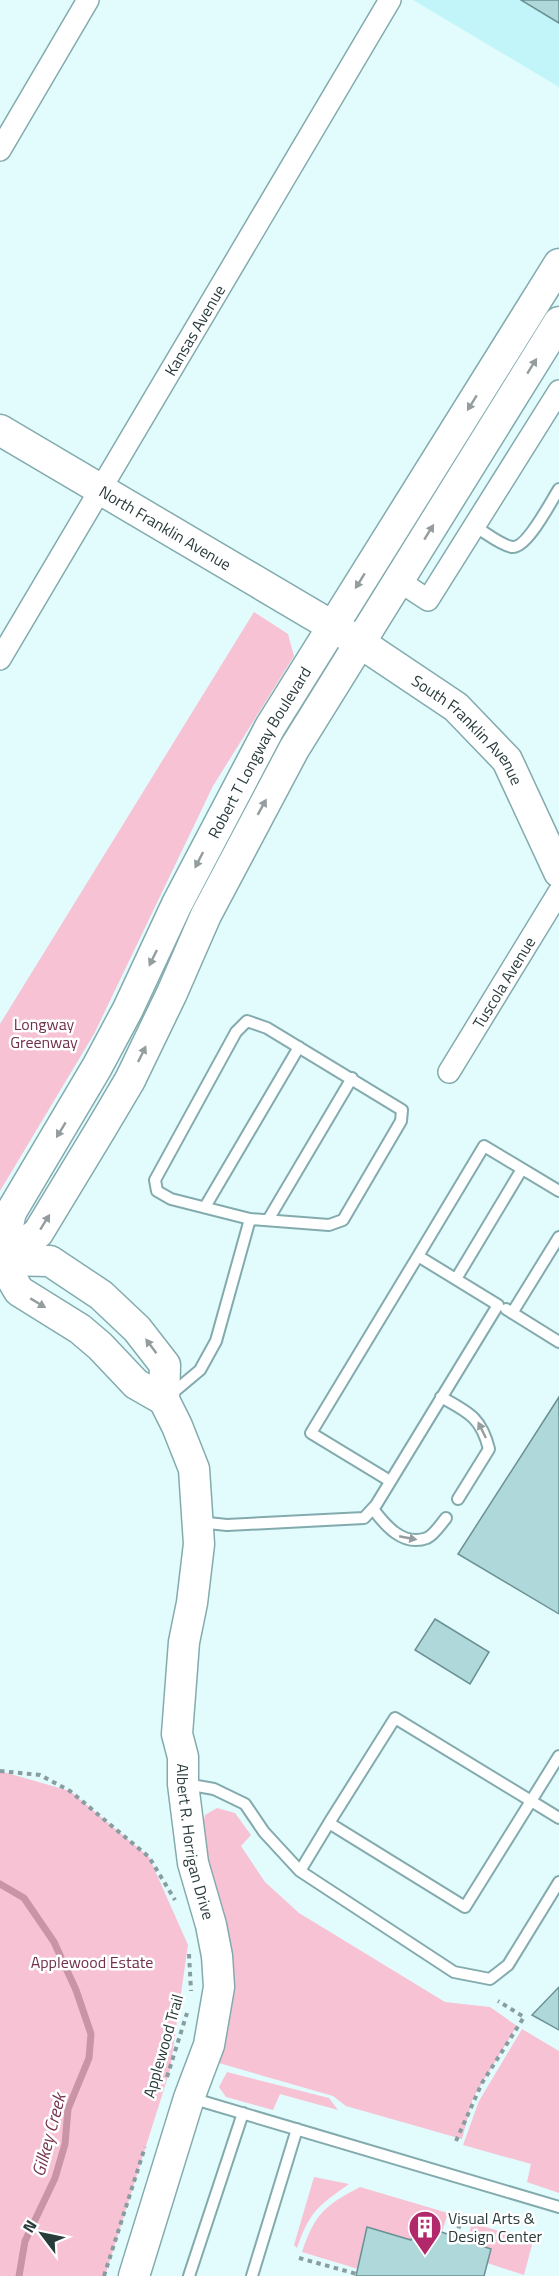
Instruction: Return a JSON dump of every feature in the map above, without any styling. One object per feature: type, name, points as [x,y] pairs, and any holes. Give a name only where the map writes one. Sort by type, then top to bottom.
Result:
[{"type":"street","points":[[0,150],[88,0]]},
{"type":"street","name":"Kansas Avenue","points":[[0,658],[390,0]]},
{"type":"street","name":"Robert T Longway Boulevard","points":[[0,1260],[10,1212],[97,1067],[128,1009],[228,802],[270,727],[559,264]]},
{"type":"street","name":"Robert T Longway Boulevard","points":[[0,1260],[38,1233],[102,1129],[139,1061],[206,915],[294,749],[358,642],[399,581],[559,322]]},
{"type":"street","points":[[399,581],[428,600],[559,391]]},
{"type":"street","name":"North Franklin Avenue","points":[[0,430],[331,627]]},
{"type":"street","name":"South Franklin Avenue","points":[[331,627],[358,642],[456,707],[507,760],[559,872]]},
{"type":"street","name":"Tuscola Avenue","points":[[449,1072],[559,892]]},
{"type":"street","points":[[0,1260],[19,1291],[80,1329],[100,1346],[136,1384],[164,1400]]},
{"type":"street","name":"Albert R. Horrigan Drive","points":[[0,1260],[50,1261],[108,1301],[137,1329],[165,1365],[164,1400],[194,1469],[198,1522],[196,1570],[184,1642],[177,1734],[183,1757],[183,1784],[193,1863],[217,1956],[219,1988],[209,2045],[178,2089],[134,2276]]},
{"type":"lane","points":[[474,526],[515,548],[531,534],[559,489]]},
{"type":"lane","points":[[248,1021],[267,1028],[299,1047],[402,1110],[401,1121],[343,1220],[329,1224],[250,1219],[171,1199],[157,1191],[155,1180],[236,1032],[248,1021]]},
{"type":"lane","points":[[205,1207],[299,1047]]},
{"type":"lane","points":[[268,1220],[352,1078]]},
{"type":"lane","points":[[390,1481],[311,1433],[484,1146],[559,1191]]},
{"type":"lane","points":[[456,1279],[522,1169]]},
{"type":"lane","points":[[164,1400],[200,1370],[216,1341],[250,1219]]},
{"type":"lane","points":[[512,1313],[559,1237]]},
{"type":"lane","points":[[418,1256],[559,1342]]},
{"type":"lane","points":[[198,1522],[227,1525],[364,1518],[373,1509],[498,1305]]},
{"type":"lane","points":[[441,1397],[477,1419],[485,1432],[489,1449],[458,1499]]},
{"type":"lane","points":[[373,1509],[386,1526],[399,1536],[415,1540],[429,1538],[446,1518]]},
{"type":"lane","points":[[300,1871],[395,1718],[559,1818]]},
{"type":"lane","points":[[329,1822],[465,1907],[559,1756]]},
{"type":"lane","points":[[183,1784],[214,1789],[245,1804],[264,1832],[300,1871],[454,1972],[490,1979],[508,1965],[559,1882]]},
{"type":"lane","points":[[178,2089],[243,2113],[559,2207]]},
{"type":"lane","points":[[189,2276],[243,2113]]},
{"type":"lane","points":[[252,2276],[297,2129]]},
{"type":"path","points":[[0,1771],[40,1775],[70,1791],[149,1857],[174,1897],[177,1907]]},
{"type":"path","name":"Applewood Trail","points":[[188,1945],[192,1997]]},
{"type":"path","points":[[456,2141],[482,2083],[524,2017],[498,2001]]},
{"type":"path","name":"Applewood Trail","points":[[178,2089],[189,2008]]},
{"type":"path","points":[[104,2276],[148,2137]]},
{"type":"path","points":[[456,2237],[462,2216]]},
{"type":"path","points":[[299,2258],[357,2274]]},
{"type":"shaded area","points":[[413,0],[559,0],[559,87]]},
{"type":"green space","name":"Longway Greenway","points":[[254,612],[288,634],[294,656],[213,786],[94,1034],[0,1191],[0,1024]]},
{"type":"green space","name":"Applewood Estate","points":[[0,1771],[70,1791],[149,1857],[188,1945],[170,2070],[105,2276],[0,2276]]},
{"type":"green space","points":[[217,1808],[235,1813],[251,1835],[241,1846],[265,1882],[299,1913],[445,2002],[490,2007],[517,2026],[473,2098],[462,2139],[346,2106],[333,2096],[219,2063],[233,1998],[228,1940],[201,1834],[205,1815]]},
{"type":"green space","points":[[522,2029],[559,2051],[559,2193],[527,2182],[531,2164],[463,2145],[479,2101]]},
{"type":"green space","points":[[227,2072],[329,2098],[338,2110],[280,2094],[273,2110],[226,2097],[219,2087]]},
{"type":"green space","points":[[314,2177],[349,2184],[316,2210],[306,2225],[297,2248],[294,2245]]},
{"type":"green space","points":[[360,2187],[448,2213],[442,2232],[411,2240],[368,2227],[358,2269],[302,2252],[311,2228],[322,2212]]},
{"type":"green space","points":[[472,2223],[533,2241],[524,2275],[487,2263],[491,2249],[467,2241]]},
{"type":"building","points":[[521,0],[559,0],[559,23]]},
{"type":"building","points":[[559,1397],[559,1614],[458,1554]]},
{"type":"building","points":[[435,1619],[489,1652],[470,1684],[415,1650]]},
{"type":"building","points":[[559,1987],[559,2030],[532,2015]]},
{"type":"building","name":"Visual Arts & Design Center","points":[[418,2224],[491,2249],[484,2276],[356,2276],[367,2227],[411,2240]]},
{"type":"waterway","name":"Gilkey Creek","points":[[0,1884],[24,1898],[54,1942],[76,1990],[91,2034],[89,2058],[68,2109],[65,2144],[55,2178],[25,2241],[19,2276]]},
{"type":"place","name":"Visual Arts & Design Center","points":[[425,2256]]}]
